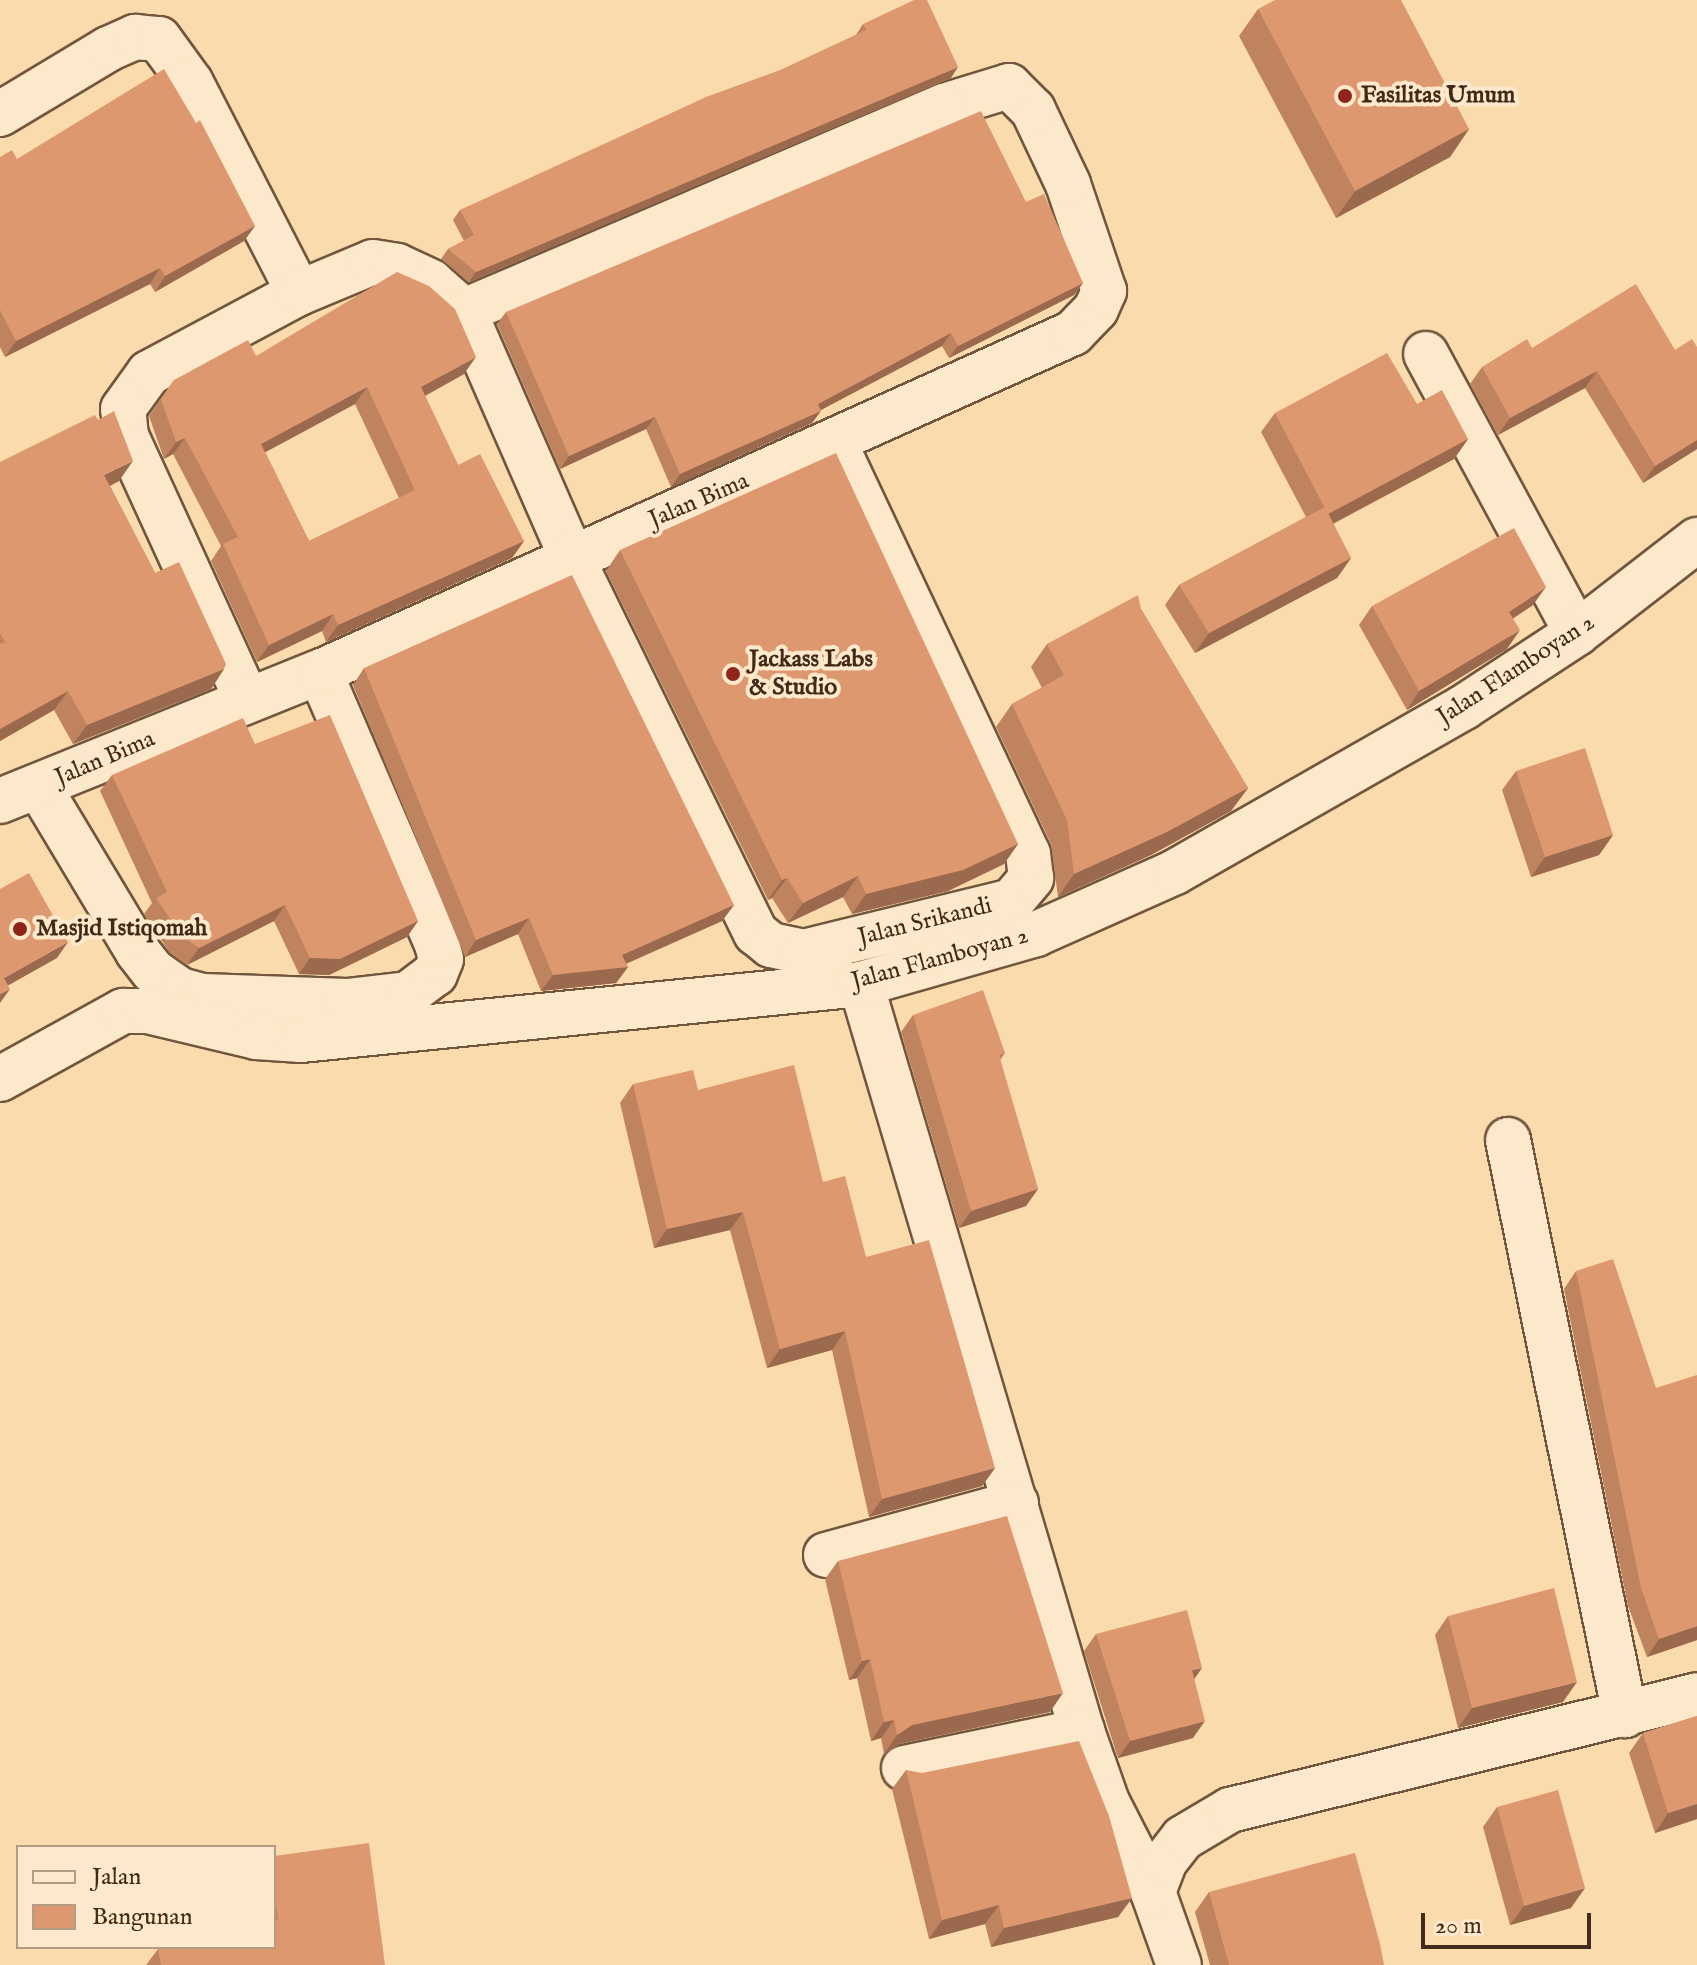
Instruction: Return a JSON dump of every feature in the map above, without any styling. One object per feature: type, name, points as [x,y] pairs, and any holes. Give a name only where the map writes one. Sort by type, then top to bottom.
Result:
[{"type":"street","points":[[0,114],[121,43],[135,37],[159,39],[191,83],[299,293]]},
{"type":"street","name":"Jalan Bima","points":[[19,794],[246,698],[320,672],[571,556],[835,443],[1073,333],[1096,309],[1104,291],[1068,184],[1021,94],[1009,86],[992,87],[944,106],[464,311]]},
{"type":"street","points":[[246,698],[126,436],[123,409],[149,373],[299,293],[373,262],[431,282],[464,311]]},
{"type":"street","name":"Jalan Srikandi","points":[[464,311],[571,556],[743,916],[771,945],[803,952],[1012,901],[1031,878],[1028,854],[835,443]]},
{"type":"street","points":[[1426,354],[1577,633]]},
{"type":"street","name":"Jalan Flamboyan 2","points":[[0,1079],[123,1011],[148,1011],[256,1037],[301,1040],[861,984],[1036,934],[1161,878],[1464,707],[1694,555]]},
{"type":"street","points":[[19,794],[153,971],[180,990],[203,996],[347,1001],[408,994],[435,974],[441,959],[437,944],[320,672]]},
{"type":"street","points":[[1242,780],[1266,820]]},
{"type":"street","points":[[861,984],[1082,1731],[1107,1802],[1153,1892],[1179,1965]]},
{"type":"street","points":[[1508,1140],[1625,1715]]},
{"type":"street","points":[[826,1555],[1016,1503]]},
{"type":"street","points":[[1153,1892],[1165,1861],[1183,1838],[1230,1810],[1697,1695]]},
{"type":"street","points":[[904,1768],[1082,1731]]},
{"type":"building","points":[[914,0],[927,0],[958,67],[476,272],[448,249],[474,235],[460,210],[706,97],[783,69],[866,30],[863,24]]},
{"type":"building","name":"Fasilitas Umum","points":[[1275,0],[1401,0],[1469,129],[1355,191],[1258,9]]},
{"type":"building","points":[[164,69],[196,123],[200,120],[255,226],[165,276],[160,268],[16,341],[0,310],[0,157],[12,150],[17,159]]},
{"type":"building","points":[[981,111],[1026,202],[1044,194],[1083,283],[958,346],[951,333],[818,404],[821,411],[680,474],[655,417],[569,456],[506,312]]},
{"type":"building","points":[[397,272],[429,286],[455,309],[476,357],[421,387],[458,465],[480,454],[524,541],[338,625],[333,614],[269,645],[223,544],[238,537],[185,438],[176,442],[161,399],[174,380],[248,340],[256,356]],"holes":[[[367,387],[415,490],[309,541],[261,444]]]},
{"type":"building","points":[[1636,284],[1675,350],[1692,339],[1697,347],[1697,440],[1655,466],[1597,371],[1510,418],[1482,367],[1527,339],[1532,348]]},
{"type":"building","points":[[1387,353],[1417,404],[1442,390],[1468,439],[1328,514],[1275,413]]},
{"type":"building","points":[[114,411],[133,461],[104,475],[155,573],[179,562],[226,664],[224,669],[87,725],[68,691],[0,729],[0,644],[5,642],[0,633],[0,462],[95,415],[98,420]]},
{"type":"building","points":[[836,453],[1018,844],[963,870],[866,894],[858,876],[803,903],[787,878],[782,880],[620,550]]},
{"type":"building","points":[[1325,507],[1351,558],[1209,633],[1179,585]]},
{"type":"building","points":[[1514,528],[1546,587],[1509,612],[1520,630],[1419,691],[1372,606]]},
{"type":"building","points":[[572,575],[734,905],[622,955],[628,967],[553,975],[529,918],[476,940],[364,668]]},
{"type":"building","points":[[1138,595],[1141,609],[1248,788],[1167,832],[1074,874],[1067,820],[1012,704],[1064,675],[1047,644]]},
{"type":"building","points":[[330,715],[418,921],[340,959],[310,958],[285,905],[199,948],[182,936],[156,898],[167,892],[112,775],[243,718],[255,744]]},
{"type":"building","points":[[1585,748],[1613,835],[1545,857],[1516,771]]},
{"type":"building","name":"Masjid Istiqomah","points":[[29,873],[68,942],[4,978],[10,989],[0,994],[0,889]]},
{"type":"building","points":[[983,990],[1005,1053],[999,1055],[1038,1189],[971,1211],[913,1015]]},
{"type":"building","points":[[794,1065],[823,1182],[845,1176],[866,1257],[929,1240],[995,1468],[882,1499],[845,1331],[780,1349],[743,1212],[667,1229],[633,1084],[693,1070],[698,1090]]},
{"type":"building","points":[[1613,1259],[1656,1388],[1697,1375],[1697,1626],[1659,1639],[1641,1588],[1576,1271]]},
{"type":"building","points":[[1007,1516],[1063,1693],[912,1725],[897,1735],[894,1720],[884,1722],[870,1659],[862,1661],[838,1561]]},
{"type":"building","points":[[1554,1588],[1577,1682],[1472,1708],[1448,1616]]},
{"type":"building","points":[[1187,1610],[1202,1668],[1192,1670],[1205,1721],[1130,1741],[1096,1634]]},
{"type":"building","points":[[1697,1716],[1697,1804],[1668,1813],[1643,1733]]},
{"type":"building","points":[[1079,1741],[1109,1816],[1132,1898],[1004,1928],[999,1905],[942,1920],[906,1770],[922,1773]]},
{"type":"building","points":[[1558,1790],[1585,1888],[1524,1906],[1497,1807]]},
{"type":"building","points":[[369,1843],[385,1965],[161,1965],[158,1949],[276,1949],[276,1856]]},
{"type":"building","points":[[1355,1853],[1384,1965],[1229,1965],[1209,1892]]},
{"type":"place","name":"Fasilitas Umum","points":[[1345,96]]},
{"type":"place","name":"Jackass Labs & Studio","points":[[733,674]]},
{"type":"place","name":"Masjid Istiqomah","points":[[20,929]]}]
